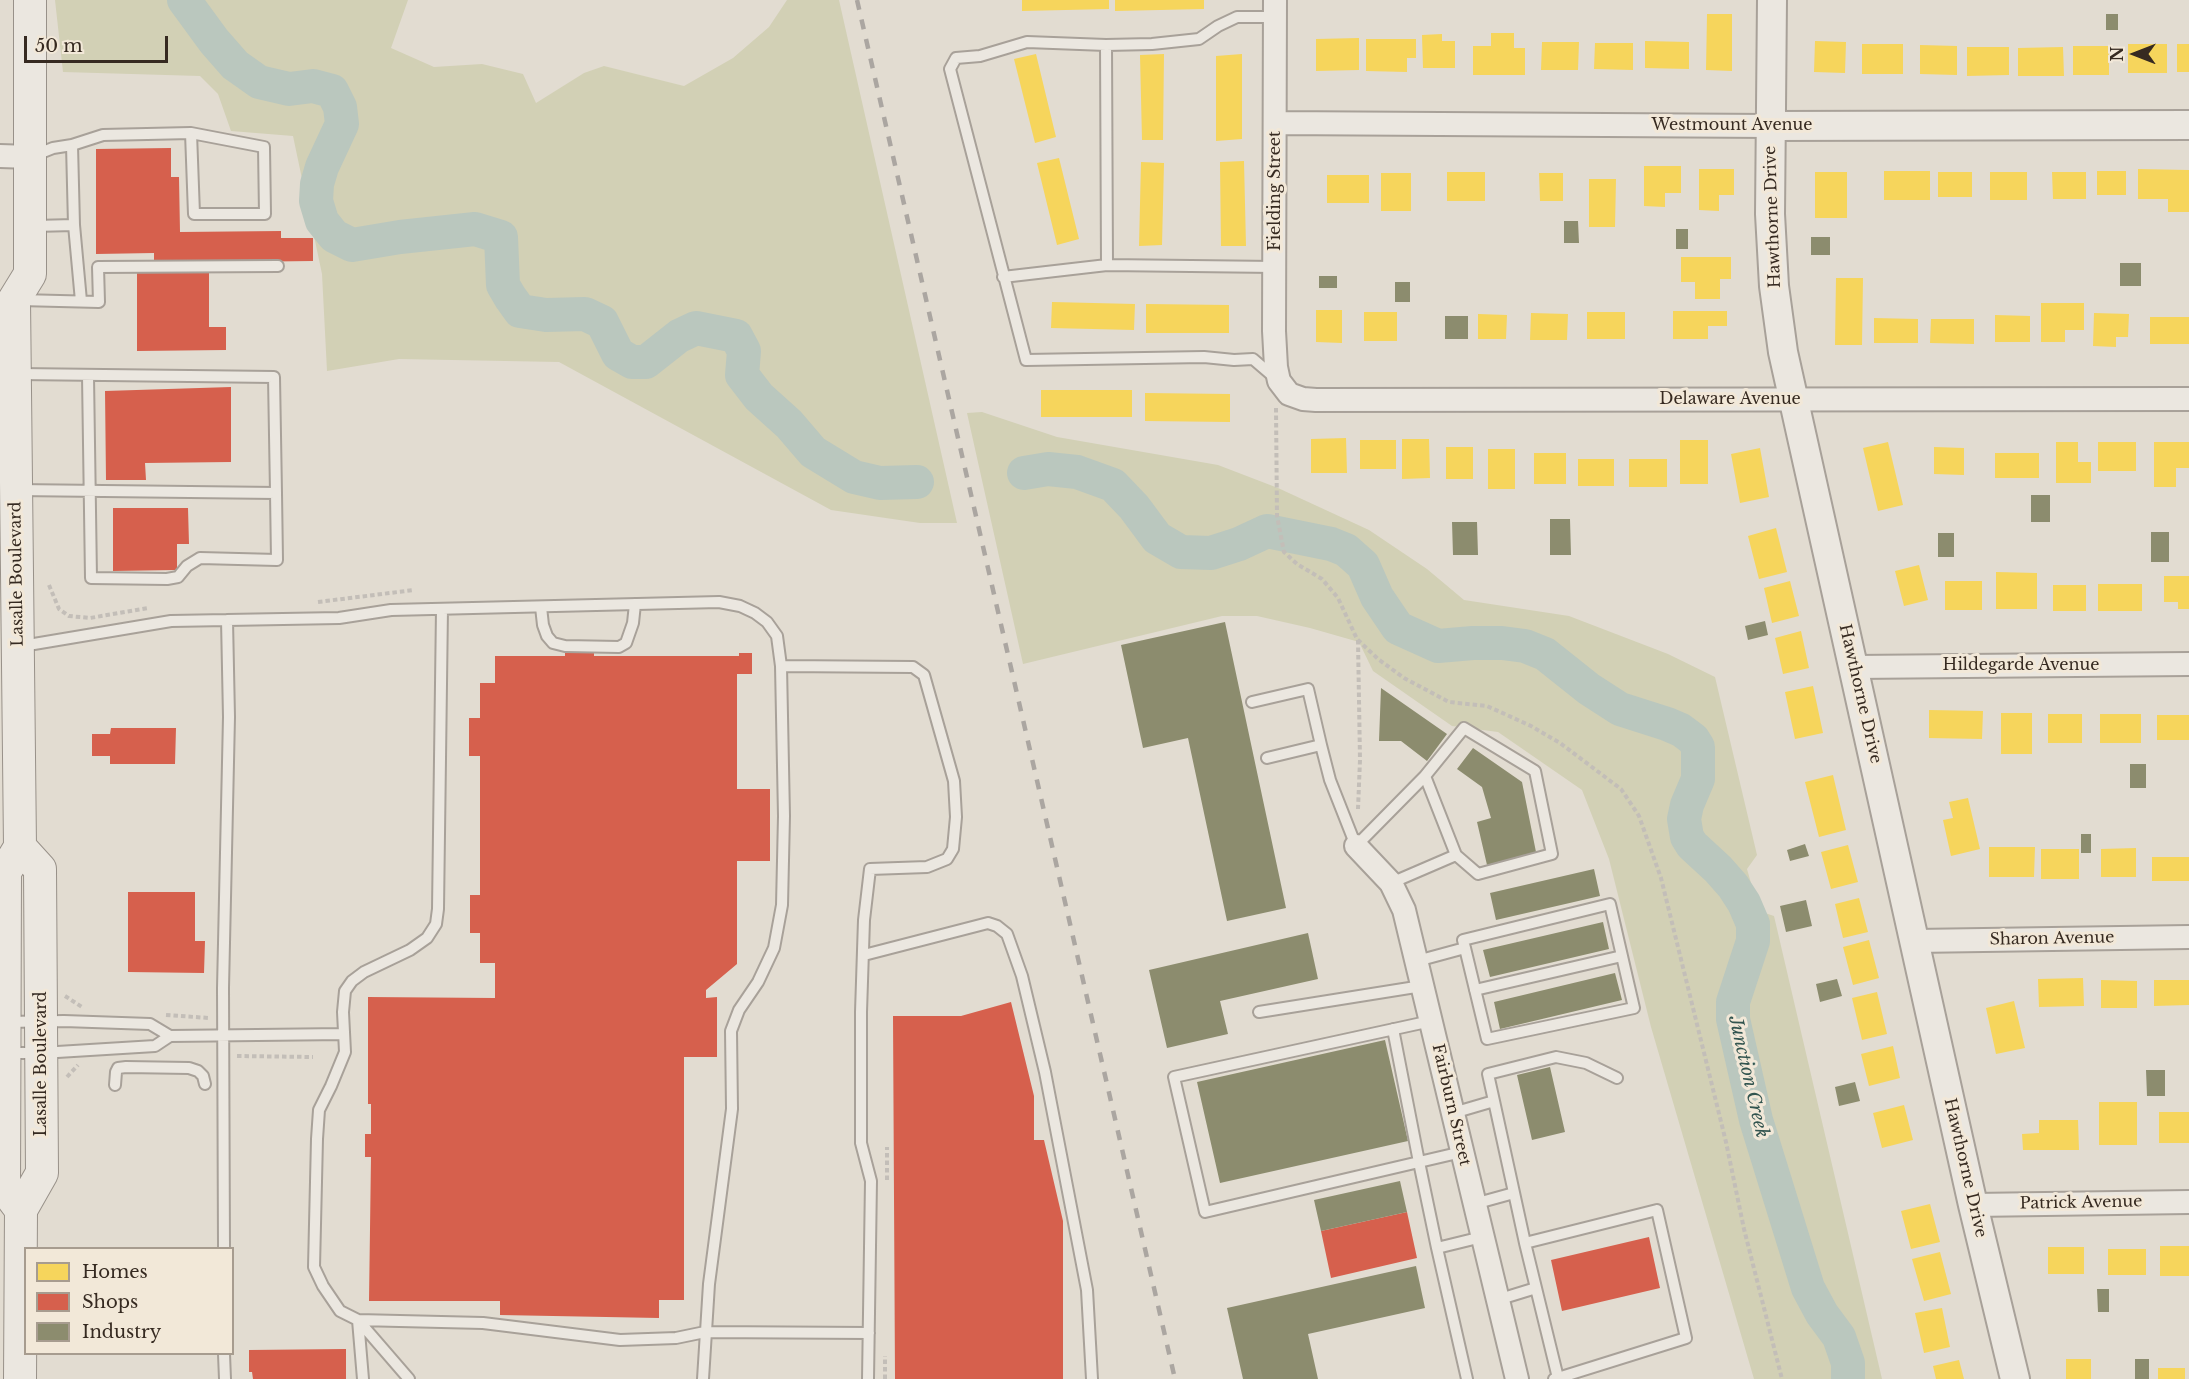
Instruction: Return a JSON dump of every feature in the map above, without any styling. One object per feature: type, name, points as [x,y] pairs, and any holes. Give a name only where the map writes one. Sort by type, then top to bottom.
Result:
[{"type":"main road","points":[[7,292],[30,274],[30,226],[15,156],[30,0]]},
{"type":"main road","name":"Lasalle Boulevard","points":[[7,292],[17,490],[18,647],[15,847],[40,869],[42,1173],[21,1210],[20,1379]]},
{"type":"main road","points":[[15,847],[5,872],[2,1037],[4,1187],[21,1210]]},
{"type":"street","name":"Hawthorne Drive","points":[[1772,0],[1770,213],[1774,286],[1783,352],[1973,1204],[2015,1379]]},
{"type":"street","name":"Fielding Street","points":[[1275,8],[1274,331],[1279,381]]},
{"type":"street","name":"Westmount Avenue","points":[[1275,123],[1771,126],[2189,125]]},
{"type":"street","name":"Delaware Avenue","points":[[1279,381],[1289,394],[1303,399],[1316,400],[2189,399]]},
{"type":"street","name":"Hildegarde Avenue","points":[[1854,667],[2189,664]]},
{"type":"street","name":"Fairburn Street","points":[[1356,846],[1390,883],[1404,910],[1517,1379]]},
{"type":"street","name":"Sharon Avenue","points":[[1915,941],[2189,937]]},
{"type":"street","name":"Patrick Avenue","points":[[1973,1204],[2189,1202]]},
{"type":"lane","points":[[1275,8],[1237,17],[1199,39],[1152,44],[1106,45],[1027,42],[980,56],[956,58],[950,69],[1026,360],[1204,357],[1253,359],[1279,381]]},
{"type":"lane","points":[[1106,45],[1107,265]]},
{"type":"lane","points":[[15,156],[72,145],[103,135],[191,133],[264,147],[265,214],[194,214],[191,133]]},
{"type":"lane","points":[[72,145],[74,225],[81,301]]},
{"type":"lane","points":[[30,226],[74,225]]},
{"type":"lane","points":[[1003,277],[1107,265],[1275,267]]},
{"type":"lane","points":[[7,292],[99,302],[98,267],[278,266]]},
{"type":"lane","points":[[10,360],[88,376],[274,377],[277,560],[200,558],[187,566],[178,577],[167,579],[92,578],[88,376]]},
{"type":"lane","points":[[17,490],[276,493]]},
{"type":"lane","points":[[18,647],[171,621],[339,618],[391,610],[719,602],[740,606],[767,622],[777,636],[781,666],[784,816],[782,905],[774,948],[758,982],[739,1010],[731,1031],[732,1109],[709,1284],[704,1379]]},
{"type":"lane","points":[[541,607],[543,625],[547,636],[553,643],[565,646],[619,647],[626,643],[633,623],[636,604]]},
{"type":"lane","points":[[409,1379],[358,1320],[340,1311],[323,1286],[315,1267],[319,1110],[345,1052],[345,991],[352,981],[364,972],[410,950],[427,938],[436,924],[442,609]]},
{"type":"lane","points":[[224,1247],[224,880],[229,717],[227,620]]},
{"type":"lane","points":[[781,666],[913,667],[924,675],[954,781],[956,817],[953,849],[947,859],[927,867],[870,868],[864,920],[861,1012],[861,1143],[871,1182],[868,1379]]},
{"type":"lane","points":[[1252,702],[1308,689],[1330,780],[1356,846],[1425,776],[1464,728],[1534,771],[1552,854],[1478,874],[1456,855],[1425,776]]},
{"type":"lane","points":[[1267,758],[1321,745]]},
{"type":"lane","points":[[1390,883],[1456,855]]},
{"type":"lane","points":[[1610,904],[1622,956],[1634,1008],[1487,1039],[1463,940],[1610,904]]},
{"type":"lane","points":[[864,955],[988,923],[997,926],[1007,934],[1022,976],[1042,1061],[1087,1290],[1092,1379]]},
{"type":"lane","points":[[1417,961],[1465,948]]},
{"type":"lane","points":[[1475,990],[1622,956]]},
{"type":"lane","points":[[1259,1012],[1422,986]]},
{"type":"lane","points":[[1431,1021],[1174,1077],[1205,1212],[1462,1152]]},
{"type":"lane","points":[[2,1037],[41,1022],[150,1024],[170,1036],[344,1034]]},
{"type":"lane","points":[[1393,1029],[1437,1248],[1467,1379]]},
{"type":"lane","points":[[2,1037],[41,1053],[155,1046],[170,1036]]},
{"type":"lane","points":[[1525,1243],[1657,1210],[1686,1338],[1556,1378],[1525,1243],[1488,1074],[1556,1058],[1586,1063],[1617,1078]]},
{"type":"lane","points":[[115,1084],[118,1068],[126,1067],[189,1068],[198,1071],[203,1076],[205,1084]]},
{"type":"lane","points":[[1453,1113],[1494,1101]]},
{"type":"lane","points":[[1474,1204],[1514,1193]]},
{"type":"lane","points":[[1437,1248],[1482,1237]]},
{"type":"lane","points":[[1497,1300],[1536,1288]]},
{"type":"lane","points":[[358,1320],[483,1323],[620,1340],[676,1338],[705,1332],[869,1333]]},
{"type":"lane","points":[[358,1320],[363,1379]]},
{"type":"lane","points":[[224,1355],[225,1379]]},
{"type":"path","points":[[1279,381],[1276,405],[1277,516],[1284,552],[1297,564],[1322,579],[1338,598],[1358,639],[1360,760],[1356,846]]},
{"type":"shaded area","points":[[55,0],[408,0],[391,48],[434,67],[482,64],[523,74],[536,103],[584,73],[604,66],[684,86],[733,58],[769,27],[787,0],[839,0],[957,523],[920,523],[831,510],[559,362],[399,359],[327,371],[322,274],[293,136],[231,131],[218,94],[200,76],[63,72]]},
{"type":"shaded area","points":[[982,412],[1057,437],[1218,465],[1278,488],[1369,530],[1427,569],[1464,600],[1569,616],[1668,654],[1715,677],[1757,855],[1747,869],[1759,911],[1774,916],[1882,1379],[1754,1379],[1651,1027],[1609,859],[1582,790],[1498,732],[1452,726],[1373,671],[1359,642],[1257,616],[1222,616],[1023,664],[967,413]]},
{"type":"building: Homes","points":[[1022,0],[1109,0],[1109,9],[1022,11]]},
{"type":"building: Homes","points":[[1115,0],[1204,0],[1204,9],[1115,11]]},
{"type":"building: Homes","points":[[1707,14],[1732,14],[1732,71],[1706,70]]},
{"type":"building: Homes","points":[[1491,33],[1514,33],[1514,48],[1525,48],[1525,75],[1473,75],[1473,46],[1491,46]]},
{"type":"building: Homes","points":[[1442,34],[1442,41],[1455,41],[1455,68],[1423,68],[1422,35]]},
{"type":"building: Homes","points":[[1359,38],[1359,70],[1316,71],[1316,39]]},
{"type":"building: Homes","points":[[1366,39],[1416,39],[1416,58],[1407,58],[1407,72],[1366,71]]},
{"type":"building: Homes","points":[[1645,41],[1689,42],[1689,69],[1645,68]]},
{"type":"building: Homes","points":[[1815,41],[1846,42],[1845,73],[1814,72]]},
{"type":"building: Homes","points":[[1542,42],[1579,42],[1578,70],[1541,70]]},
{"type":"building: Homes","points":[[1595,43],[1633,43],[1633,70],[1594,69]]},
{"type":"building: Homes","points":[[1862,44],[1903,44],[1903,74],[1862,74]]},
{"type":"building: Homes","points":[[2128,44],[2167,44],[2167,73],[2128,73]]},
{"type":"building: Homes","points":[[2177,44],[2189,44],[2189,72],[2177,72]]},
{"type":"building: Homes","points":[[1920,45],[1957,46],[1957,75],[1920,74]]},
{"type":"building: Homes","points":[[2073,46],[2109,46],[2109,75],[2073,75]]},
{"type":"building: Homes","points":[[1967,47],[2009,47],[2009,75],[1967,76]]},
{"type":"building: Homes","points":[[2063,47],[2064,76],[2018,76],[2018,48]]},
{"type":"building: Homes","points":[[1036,54],[1056,137],[1035,143],[1014,59]]},
{"type":"building: Homes","points":[[1164,54],[1163,140],[1142,140],[1140,55]]},
{"type":"building: Homes","points":[[1242,54],[1242,139],[1216,141],[1216,56]]},
{"type":"building: Homes","points":[[1059,158],[1079,239],[1057,245],[1037,163]]},
{"type":"building: Homes","points":[[1244,161],[1246,246],[1221,246],[1220,162]]},
{"type":"building: Homes","points":[[1141,162],[1164,163],[1162,245],[1139,246]]},
{"type":"building: Homes","points":[[1644,166],[1681,166],[1681,193],[1665,193],[1665,207],[1644,206]]},
{"type":"building: Homes","points":[[1699,169],[1734,169],[1734,195],[1719,195],[1719,211],[1699,210]]},
{"type":"building: Homes","points":[[2138,169],[2189,170],[2189,212],[2168,212],[2168,199],[2138,199]]},
{"type":"building: Homes","points":[[1884,171],[1930,171],[1930,200],[1884,200]]},
{"type":"building: Homes","points":[[2097,171],[2126,171],[2126,195],[2097,195]]},
{"type":"building: Homes","points":[[1447,172],[1485,172],[1485,201],[1447,201]]},
{"type":"building: Homes","points":[[1815,172],[1847,172],[1847,218],[1815,218]]},
{"type":"building: Homes","points":[[1938,172],[1972,172],[1972,197],[1938,197]]},
{"type":"building: Homes","points":[[1990,172],[2027,172],[2027,200],[1990,200]]},
{"type":"building: Homes","points":[[2052,172],[2086,172],[2086,199],[2053,199]]},
{"type":"building: Homes","points":[[1381,173],[1411,173],[1411,211],[1381,211]]},
{"type":"building: Homes","points":[[1539,173],[1563,173],[1563,201],[1540,201]]},
{"type":"building: Homes","points":[[1327,175],[1369,175],[1369,203],[1327,203]]},
{"type":"building: Homes","points":[[1589,179],[1616,179],[1615,227],[1589,227]]},
{"type":"building: Homes","points":[[1681,257],[1731,257],[1731,279],[1720,279],[1720,299],[1695,299],[1695,282],[1681,282]]},
{"type":"building: Homes","points":[[1836,278],[1863,278],[1862,345],[1835,345]]},
{"type":"building: Homes","points":[[1052,302],[1135,304],[1134,330],[1051,328]]},
{"type":"building: Homes","points":[[2041,303],[2084,303],[2084,330],[2065,330],[2065,342],[2041,342]]},
{"type":"building: Homes","points":[[1146,304],[1229,305],[1229,333],[1146,333]]},
{"type":"building: Homes","points":[[1316,310],[1342,310],[1342,343],[1316,342]]},
{"type":"building: Homes","points":[[1673,311],[1727,311],[1727,326],[1708,326],[1708,339],[1673,339]]},
{"type":"building: Homes","points":[[1364,312],[1397,312],[1397,341],[1364,341]]},
{"type":"building: Homes","points":[[1587,312],[1625,312],[1625,339],[1587,339]]},
{"type":"building: Homes","points":[[1531,313],[1568,314],[1567,340],[1530,340]]},
{"type":"building: Homes","points":[[2094,313],[2129,314],[2128,337],[2116,337],[2116,347],[2093,346]]},
{"type":"building: Homes","points":[[1478,314],[1507,315],[1506,339],[1478,339]]},
{"type":"building: Homes","points":[[1995,315],[2030,316],[2030,342],[1995,342]]},
{"type":"building: Homes","points":[[2150,317],[2189,317],[2189,344],[2150,344]]},
{"type":"building: Homes","points":[[1874,318],[1918,319],[1918,343],[1874,343]]},
{"type":"building: Homes","points":[[1931,319],[1974,319],[1974,344],[1930,343]]},
{"type":"building: Homes","points":[[1041,390],[1132,390],[1132,417],[1041,417]]},
{"type":"building: Homes","points":[[1145,393],[1230,394],[1230,422],[1145,421]]},
{"type":"building: Homes","points":[[1346,438],[1347,473],[1311,473],[1311,439]]},
{"type":"building: Homes","points":[[1402,439],[1429,439],[1430,478],[1402,479]]},
{"type":"building: Homes","points":[[1360,440],[1396,440],[1396,469],[1360,469]]},
{"type":"building: Homes","points":[[1680,440],[1708,440],[1708,484],[1680,484]]},
{"type":"building: Homes","points":[[1888,442],[1903,505],[1878,511],[1863,448]]},
{"type":"building: Homes","points":[[2056,442],[2078,442],[2078,462],[2091,462],[2091,483],[2056,483]]},
{"type":"building: Homes","points":[[2098,442],[2136,442],[2136,471],[2098,471]]},
{"type":"building: Homes","points":[[2154,442],[2189,442],[2189,468],[2176,468],[2176,487],[2154,487]]},
{"type":"building: Homes","points":[[1446,447],[1473,447],[1473,479],[1446,479]]},
{"type":"building: Homes","points":[[1934,447],[1964,448],[1964,475],[1934,474]]},
{"type":"building: Homes","points":[[1760,448],[1769,497],[1740,503],[1731,454]]},
{"type":"building: Homes","points":[[1488,449],[1515,449],[1515,489],[1488,489]]},
{"type":"building: Homes","points":[[1534,453],[1566,453],[1566,484],[1534,484]]},
{"type":"building: Homes","points":[[1995,453],[2039,453],[2039,478],[1995,478]]},
{"type":"building: Homes","points":[[1578,459],[1614,459],[1614,486],[1578,486]]},
{"type":"building: Homes","points":[[1629,459],[1667,459],[1667,487],[1629,487]]},
{"type":"building: Homes","points":[[1776,528],[1787,572],[1759,579],[1748,536]]},
{"type":"building: Homes","points":[[1919,565],[1928,600],[1904,606],[1895,571]]},
{"type":"building: Homes","points":[[1996,572],[2037,573],[2037,609],[1996,609]]},
{"type":"building: Homes","points":[[2164,576],[2189,576],[2189,609],[2178,609],[2178,602],[2164,602]]},
{"type":"building: Homes","points":[[1790,581],[1799,616],[1772,623],[1764,588]]},
{"type":"building: Homes","points":[[1945,581],[1982,581],[1982,610],[1945,610]]},
{"type":"building: Homes","points":[[2098,584],[2142,584],[2142,611],[2098,611]]},
{"type":"building: Homes","points":[[2053,585],[2086,585],[2086,611],[2053,611]]},
{"type":"building: Homes","points":[[1801,631],[1809,668],[1783,674],[1775,638]]},
{"type":"building: Homes","points":[[1813,686],[1823,733],[1795,739],[1785,692]]},
{"type":"building: Homes","points":[[1929,710],[1983,711],[1982,739],[1929,738]]},
{"type":"building: Homes","points":[[2001,713],[2032,713],[2032,754],[2001,754]]},
{"type":"building: Homes","points":[[2048,714],[2082,714],[2082,743],[2048,743]]},
{"type":"building: Homes","points":[[2100,714],[2141,714],[2141,743],[2100,743]]},
{"type":"building: Homes","points":[[2157,715],[2189,715],[2189,740],[2157,740]]},
{"type":"building: Homes","points":[[1833,775],[1846,830],[1819,837],[1805,782]]},
{"type":"building: Homes","points":[[1968,798],[1980,849],[1951,856],[1943,820],[1953,818],[1949,802]]},
{"type":"building: Homes","points":[[1848,845],[1858,882],[1831,889],[1821,852]]},
{"type":"building: Homes","points":[[1989,847],[2035,847],[2034,877],[1989,877]]},
{"type":"building: Homes","points":[[2136,848],[2136,877],[2101,877],[2101,849]]},
{"type":"building: Homes","points":[[2041,849],[2079,849],[2079,879],[2041,879]]},
{"type":"building: Homes","points":[[2152,857],[2189,857],[2189,881],[2152,881]]},
{"type":"building: Homes","points":[[1859,898],[1868,932],[1843,938],[1835,904]]},
{"type":"building: Homes","points":[[1869,940],[1879,978],[1853,985],[1843,947]]},
{"type":"building: Homes","points":[[2083,978],[2084,1006],[2039,1007],[2038,979]]},
{"type":"building: Homes","points":[[2101,980],[2137,981],[2137,1008],[2101,1008]]},
{"type":"building: Homes","points":[[2154,980],[2189,980],[2189,1005],[2154,1006]]},
{"type":"building: Homes","points":[[1877,992],[1887,1034],[1862,1040],[1852,998]]},
{"type":"building: Homes","points":[[2014,1001],[2025,1048],[1996,1054],[1986,1008]]},
{"type":"building: Homes","points":[[1893,1046],[1900,1078],[1869,1086],[1861,1054]]},
{"type":"building: Homes","points":[[2099,1102],[2137,1102],[2137,1145],[2099,1145]]},
{"type":"building: Homes","points":[[1904,1105],[1913,1140],[1882,1148],[1873,1113]]},
{"type":"building: Homes","points":[[2159,1112],[2189,1112],[2189,1143],[2159,1143]]},
{"type":"building: Homes","points":[[2039,1120],[2078,1120],[2079,1150],[2023,1150],[2022,1134],[2039,1133]]},
{"type":"building: Homes","points":[[1930,1204],[1940,1242],[1911,1249],[1901,1211]]},
{"type":"building: Homes","points":[[2160,1246],[2189,1246],[2189,1276],[2160,1276]]},
{"type":"building: Homes","points":[[2048,1247],[2084,1247],[2084,1274],[2048,1274]]},
{"type":"building: Homes","points":[[2108,1249],[2146,1249],[2146,1275],[2108,1275]]},
{"type":"building: Homes","points":[[1940,1252],[1951,1294],[1924,1301],[1912,1259]]},
{"type":"building: Homes","points":[[1942,1308],[1950,1347],[1924,1353],[1915,1313]]},
{"type":"building: Homes","points":[[2066,1359],[2091,1359],[2091,1379],[2066,1379]]},
{"type":"building: Homes","points":[[1959,1360],[1964,1379],[1936,1379],[1933,1366]]},
{"type":"building: Homes","points":[[2158,1368],[2185,1368],[2185,1379],[2158,1379]]},
{"type":"building: Shops","points":[[171,148],[171,177],[179,177],[180,232],[281,231],[281,238],[313,238],[313,261],[154,263],[154,253],[96,254],[96,149]]},
{"type":"building: Shops","points":[[137,272],[209,272],[209,327],[226,327],[226,350],[137,351]]},
{"type":"building: Shops","points":[[231,387],[231,462],[145,463],[146,480],[106,480],[105,391]]},
{"type":"building: Shops","points":[[113,508],[188,508],[189,544],[177,544],[177,570],[113,571]]},
{"type":"building: Shops","points":[[594,642],[594,656],[739,656],[739,653],[752,653],[752,674],[737,674],[737,789],[770,789],[770,861],[737,861],[737,964],[706,990],[706,998],[717,997],[717,1057],[684,1057],[684,1300],[659,1300],[659,1318],[500,1315],[500,1301],[369,1301],[371,1157],[365,1157],[365,1134],[371,1134],[371,1104],[368,1104],[368,997],[495,998],[495,963],[480,963],[480,933],[470,933],[470,895],[480,895],[480,756],[469,756],[469,718],[480,718],[480,683],[495,683],[495,656],[565,656],[565,646]]},
{"type":"building: Shops","points":[[111,728],[176,728],[175,764],[110,764],[110,756],[92,756],[92,734],[110,734]]},
{"type":"building: Shops","points":[[128,892],[195,892],[195,941],[205,941],[204,973],[128,972]]},
{"type":"building: Shops","points":[[1011,1002],[1034,1096],[1034,1140],[1044,1140],[1063,1221],[1063,1379],[895,1379],[893,1016],[961,1016]]},
{"type":"building: Shops","points":[[1407,1212],[1417,1258],[1331,1278],[1321,1231]]},
{"type":"building: Shops","points":[[1649,1237],[1660,1288],[1562,1311],[1551,1260]]},
{"type":"building: Shops","points":[[346,1349],[346,1379],[253,1379],[252,1372],[249,1372],[249,1350]]},
{"type":"building: Industry","points":[[2106,14],[2118,14],[2118,30],[2106,30]]},
{"type":"building: Industry","points":[[1564,221],[1578,221],[1579,243],[1564,243]]},
{"type":"building: Industry","points":[[1676,229],[1688,229],[1688,249],[1676,249]]},
{"type":"building: Industry","points":[[1811,237],[1830,237],[1830,255],[1811,255]]},
{"type":"building: Industry","points":[[2120,263],[2141,263],[2141,286],[2120,286]]},
{"type":"building: Industry","points":[[1319,276],[1337,276],[1337,288],[1319,288]]},
{"type":"building: Industry","points":[[1395,282],[1410,282],[1410,302],[1395,302]]},
{"type":"building: Industry","points":[[1445,316],[1468,316],[1468,339],[1445,339]]},
{"type":"building: Industry","points":[[2031,495],[2050,495],[2050,522],[2031,522]]},
{"type":"building: Industry","points":[[1550,519],[1570,519],[1571,555],[1550,555]]},
{"type":"building: Industry","points":[[1452,522],[1477,522],[1478,555],[1453,555]]},
{"type":"building: Industry","points":[[2151,532],[2169,532],[2169,562],[2151,562]]},
{"type":"building: Industry","points":[[1938,533],[1954,533],[1954,557],[1938,557]]},
{"type":"building: Industry","points":[[1765,621],[1768,635],[1748,640],[1745,626]]},
{"type":"building: Industry","points":[[1225,622],[1286,908],[1227,921],[1188,738],[1143,748],[1121,645]]},
{"type":"building: Industry","points":[[1381,688],[1447,734],[1427,761],[1401,741],[1379,741]]},
{"type":"building: Industry","points":[[1473,748],[1522,782],[1536,852],[1487,865],[1477,822],[1491,818],[1482,787],[1457,769]]},
{"type":"building: Industry","points":[[2130,764],[2146,764],[2146,788],[2130,788]]},
{"type":"building: Industry","points":[[2081,834],[2091,834],[2091,853],[2081,853]]},
{"type":"building: Industry","points":[[1805,844],[1809,856],[1790,861],[1787,850]]},
{"type":"building: Industry","points":[[1594,869],[1600,896],[1496,920],[1490,893]]},
{"type":"building: Industry","points":[[1806,900],[1812,926],[1786,932],[1780,906]]},
{"type":"building: Industry","points":[[1603,922],[1609,949],[1490,977],[1483,950]]},
{"type":"building: Industry","points":[[1308,933],[1318,979],[1220,1001],[1228,1034],[1167,1048],[1149,970]]},
{"type":"building: Industry","points":[[1615,973],[1622,1000],[1500,1029],[1494,1002]]},
{"type":"building: Industry","points":[[1837,979],[1842,996],[1820,1002],[1816,984]]},
{"type":"building: Industry","points":[[1385,1040],[1408,1141],[1220,1183],[1197,1082]]},
{"type":"building: Industry","points":[[1550,1067],[1565,1132],[1532,1140],[1517,1075]]},
{"type":"building: Industry","points":[[2146,1070],[2165,1070],[2165,1096],[2147,1096]]},
{"type":"building: Industry","points":[[1855,1082],[1860,1101],[1839,1106],[1835,1087]]},
{"type":"building: Industry","points":[[1400,1181],[1407,1212],[1321,1231],[1314,1200]]},
{"type":"building: Industry","points":[[1416,1266],[1425,1308],[1308,1334],[1318,1379],[1243,1379],[1227,1308]]},
{"type":"building: Industry","points":[[2097,1289],[2109,1289],[2109,1312],[2098,1312]]},
{"type":"building: Industry","points":[[2135,1359],[2149,1359],[2149,1379],[2135,1379]]},
{"type":"waterway","name":"Junction Creek","points":[[184,0],[235,65],[259,82],[289,89],[313,86],[332,91],[340,107],[342,124],[322,167],[317,184],[316,201],[322,221],[334,236],[352,245],[475,229],[501,237],[503,285],[520,311],[546,315],[585,314],[602,322],[618,354],[632,362],[646,362],[679,336],[696,328],[736,336],[744,351],[742,375],[759,397],[789,424],[813,452],[854,477],[880,483],[917,482]]},
{"type":"waterway","name":"Junction Creek","points":[[1024,473],[1048,469],[1077,472],[1113,485],[1134,507],[1157,538],[1181,552],[1211,553],[1239,544],[1267,531],[1331,544],[1346,550],[1363,565],[1377,597],[1398,628],[1438,646],[1473,643],[1525,646],[1545,654],[1589,689],[1620,709],[1667,724],[1693,739],[1698,747],[1698,779],[1684,819],[1687,837],[1692,845],[1733,886],[1744,903],[1753,924],[1753,941],[1733,1002],[1733,1019],[1756,1120],[1808,1288],[1822,1314],[1839,1337],[1848,1363],[1848,1379]]},
{"type":"railway","points":[[857,0],[1175,1379]]}]
